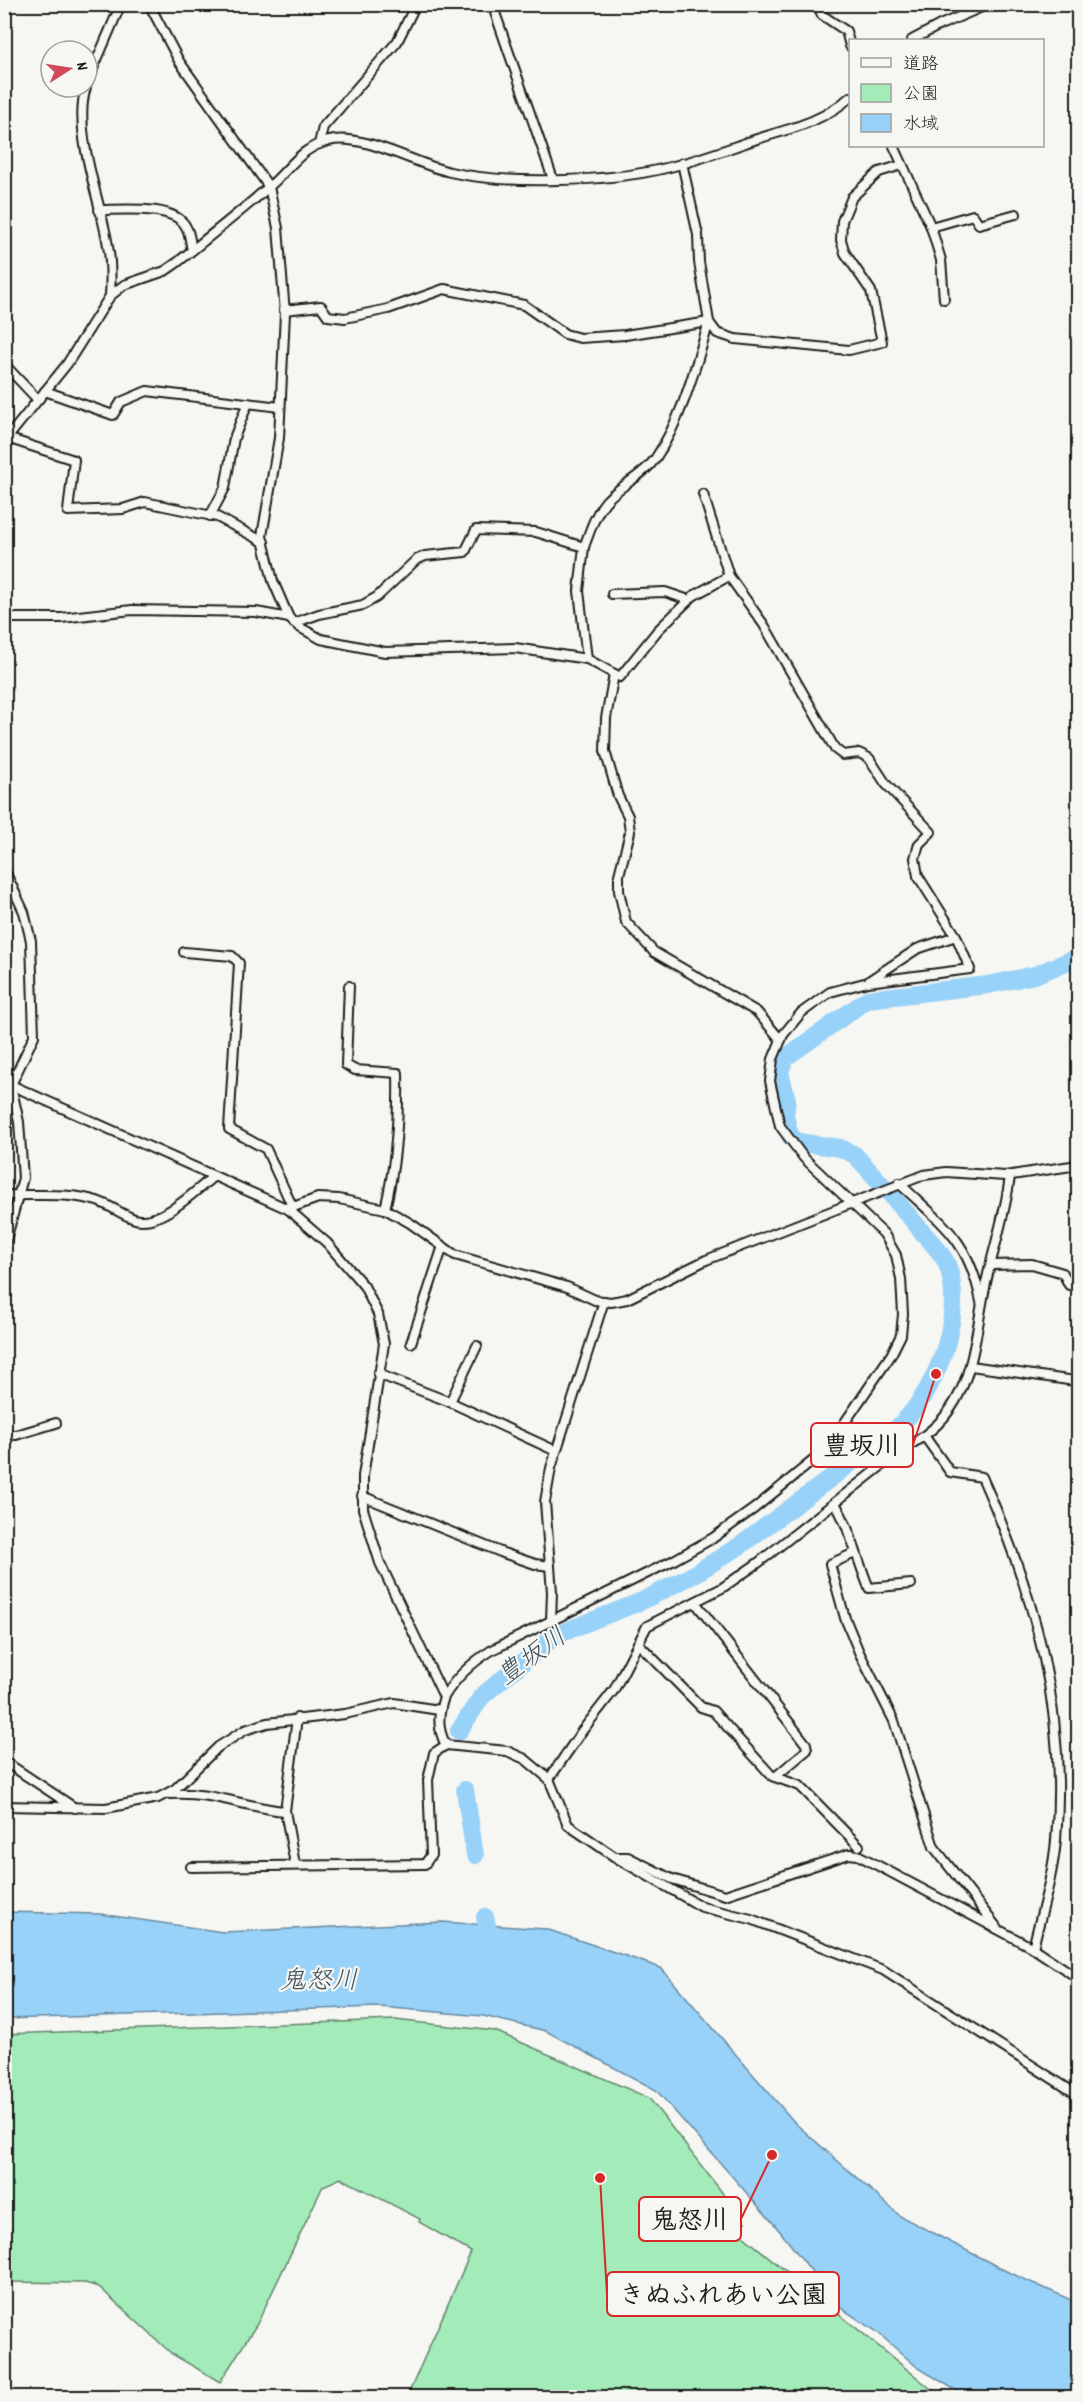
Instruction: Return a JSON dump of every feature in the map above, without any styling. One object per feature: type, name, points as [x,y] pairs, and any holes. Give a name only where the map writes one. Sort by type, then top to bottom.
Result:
[{"type":"street","points":[[99,55],[121,4]]},
{"type":"street","points":[[149,4],[179,61],[269,187],[278,228],[285,310],[278,447],[269,488],[264,542],[273,581],[292,620]]},
{"type":"street","points":[[319,144],[323,127],[397,42],[416,4]]},
{"type":"street","points":[[492,4],[553,179]]},
{"type":"street","points":[[817,4],[822,15],[846,31],[849,42]]},
{"type":"street","points":[[914,39],[989,4]]},
{"type":"street","points":[[264,542],[210,516],[145,502],[123,509],[68,511],[74,460],[6,440],[67,364],[110,296],[139,278],[165,271],[269,187],[298,156],[319,144],[341,138],[358,140],[406,159],[449,172],[483,178],[553,179],[631,175],[682,163],[817,119],[839,108],[849,98]]},
{"type":"street","points":[[82,99],[88,166],[108,245],[110,296]]},
{"type":"street","points":[[894,147],[931,227],[941,260],[944,299]]},
{"type":"street","points":[[587,659],[579,591],[584,547],[596,515],[606,501],[653,462],[667,440],[693,376],[709,322],[699,262],[698,235],[682,163]]},
{"type":"street","points":[[709,322],[717,333],[735,339],[849,350],[882,342],[871,291],[845,253],[841,240],[843,221],[852,197],[858,191],[879,172],[902,165]]},
{"type":"street","points":[[99,210],[165,212],[180,219],[186,227],[192,250]]},
{"type":"street","points":[[931,227],[973,214],[979,224],[1016,214]]},
{"type":"street","points":[[285,310],[321,306],[328,316],[345,318],[388,309],[444,289],[524,304],[565,334],[580,338],[625,335],[709,322]]},
{"type":"street","points":[[4,364],[38,400]]},
{"type":"street","points":[[45,391],[113,415],[121,402],[147,391],[280,406]]},
{"type":"street","points":[[210,516],[225,488],[234,438],[248,403]]},
{"type":"street","points":[[450,1746],[440,1733],[439,1710],[453,1681],[474,1661],[713,1538],[755,1508],[826,1450],[891,1355],[900,1335],[903,1314],[896,1255],[884,1234],[853,1201],[804,1158],[780,1126],[770,1081],[774,1059],[781,1040],[801,1013],[830,992],[868,982],[970,969],[957,936],[918,876],[915,858],[919,844],[932,832],[886,784],[869,758],[859,753],[843,755],[835,749],[765,626],[729,576],[703,494]]},
{"type":"street","points":[[292,620],[363,605],[377,597],[416,560],[425,556],[465,552],[476,530],[536,532],[584,547]]},
{"type":"street","points":[[4,618],[62,618],[132,610],[256,612],[292,620],[321,639],[385,652],[515,648],[587,659],[620,677],[658,630],[688,600],[729,576]]},
{"type":"street","points":[[612,594],[665,592],[688,600]]},
{"type":"street","points":[[614,674],[606,718],[605,751],[618,796],[628,816],[630,832],[619,875],[619,891],[626,922],[654,952],[757,1012],[781,1040]]},
{"type":"street","points":[[4,869],[24,912],[31,941],[34,1036],[8,1084],[22,1146],[23,1178],[20,1196],[4,1248]]},
{"type":"street","points":[[868,982],[917,949],[957,936]]},
{"type":"street","points":[[184,952],[232,956],[239,963],[229,1129],[266,1149],[290,1208]]},
{"type":"street","points":[[349,986],[346,1065],[355,1070],[398,1073],[394,1170],[385,1209]]},
{"type":"street","points":[[8,1084],[290,1208],[327,1243],[364,1286],[378,1314],[384,1344],[362,1496],[369,1533],[380,1563],[444,1697]]},
{"type":"street","points":[[290,1208],[318,1198],[339,1199],[385,1209],[455,1255],[567,1287],[595,1300],[604,1301],[627,1299],[706,1260],[924,1175],[946,1172],[1011,1176],[1078,1165]]},
{"type":"street","points":[[4,1195],[64,1196],[98,1201],[137,1220],[151,1219],[172,1210],[214,1176]]},
{"type":"street","points":[[549,1779],[614,1690],[647,1626],[722,1588],[758,1563],[904,1448],[925,1437],[950,1414],[963,1390],[971,1366],[991,1265],[1006,1210],[1011,1176]]},
{"type":"street","points":[[896,1184],[954,1236],[966,1252],[976,1274],[982,1307]]},
{"type":"street","points":[[411,1343],[443,1246]]},
{"type":"street","points":[[991,1265],[1032,1264],[1063,1273],[1069,1285],[1078,1286]]},
{"type":"street","points":[[551,1621],[545,1502],[556,1451],[604,1301]]},
{"type":"street","points":[[450,1402],[477,1346]]},
{"type":"street","points":[[971,1366],[1075,1381]]},
{"type":"street","points":[[378,1374],[450,1402],[556,1451]]},
{"type":"street","points":[[4,1434],[16,1435],[56,1423]]},
{"type":"street","points":[[925,1437],[950,1472],[982,1477],[1008,1536],[1023,1579],[1052,1692],[1059,1774],[1056,1843],[1034,1948]]},
{"type":"street","points":[[362,1496],[503,1553],[535,1564],[550,1566]]},
{"type":"street","points":[[835,1503],[849,1527],[855,1553],[869,1588],[911,1584]]},
{"type":"street","points":[[855,1553],[831,1564],[845,1618],[859,1652],[894,1721],[934,1847],[1000,1931]]},
{"type":"street","points":[[695,1602],[806,1744],[807,1750],[775,1777]]},
{"type":"street","points":[[638,1643],[701,1707],[712,1711],[775,1777],[800,1786],[859,1846]]},
{"type":"street","points":[[165,1795],[175,1790],[218,1747],[245,1730],[267,1723],[345,1714],[394,1703],[439,1710]]},
{"type":"street","points":[[295,1864],[285,1811],[297,1718]]},
{"type":"street","points":[[191,1868],[295,1864],[425,1864],[431,1855],[428,1780],[434,1753],[450,1746],[507,1750],[525,1759],[549,1779],[568,1825],[615,1857],[702,1907],[751,1919],[883,1970],[1078,2095]]},
{"type":"street","points":[[4,1761],[76,1809]]},
{"type":"street","points":[[4,1806],[106,1808],[165,1795],[190,1793],[215,1795],[256,1808],[285,1811]]},
{"type":"street","points":[[615,1857],[628,1857],[672,1879],[725,1894],[737,1893],[849,1854],[858,1855],[1034,1948],[1078,1978]]},
{"type":"green space","points":[[395,2020],[495,2031],[649,2098],[745,2222],[734,2224],[743,2236],[941,2397],[407,2397],[471,2252],[419,2222],[420,2219],[341,2178],[323,2186],[257,2324],[220,2382],[172,2354],[99,2287],[85,2283],[5,2282],[5,2034]]},
{"type":"water","points":[[5,1912],[100,1914],[223,1932],[443,1922],[546,1929],[661,1968],[796,2124],[900,2216],[1006,2271],[1078,2303],[1078,2397],[967,2397],[917,2367],[876,2331],[841,2308],[774,2224],[656,2090],[546,2031],[483,2016],[380,2007],[5,2019]]},
{"type":"waterway","name":"豊坂川","points":[[459,1731],[482,1696],[556,1635],[642,1601],[691,1576],[741,1545],[891,1433],[907,1418],[933,1379],[943,1356],[953,1308],[952,1285],[947,1264],[937,1248],[855,1155],[840,1148],[798,1142],[790,1136],[785,1116],[787,1100],[780,1072],[785,1058],[868,999],[988,985],[1035,975],[1078,957]]},
{"type":"waterway","name":"豊坂川","points":[[465,1790],[475,1855]]},
{"type":"waterway","name":"豊坂川","points":[[485,1917],[492,1949]]},
{"type":"place","name":"豊坂川","points":[[936,1374]]},
{"type":"place","name":"鬼怒川","points":[[772,2155]]},
{"type":"place","name":"きぬふれあい公園","points":[[600,2178]]}]
